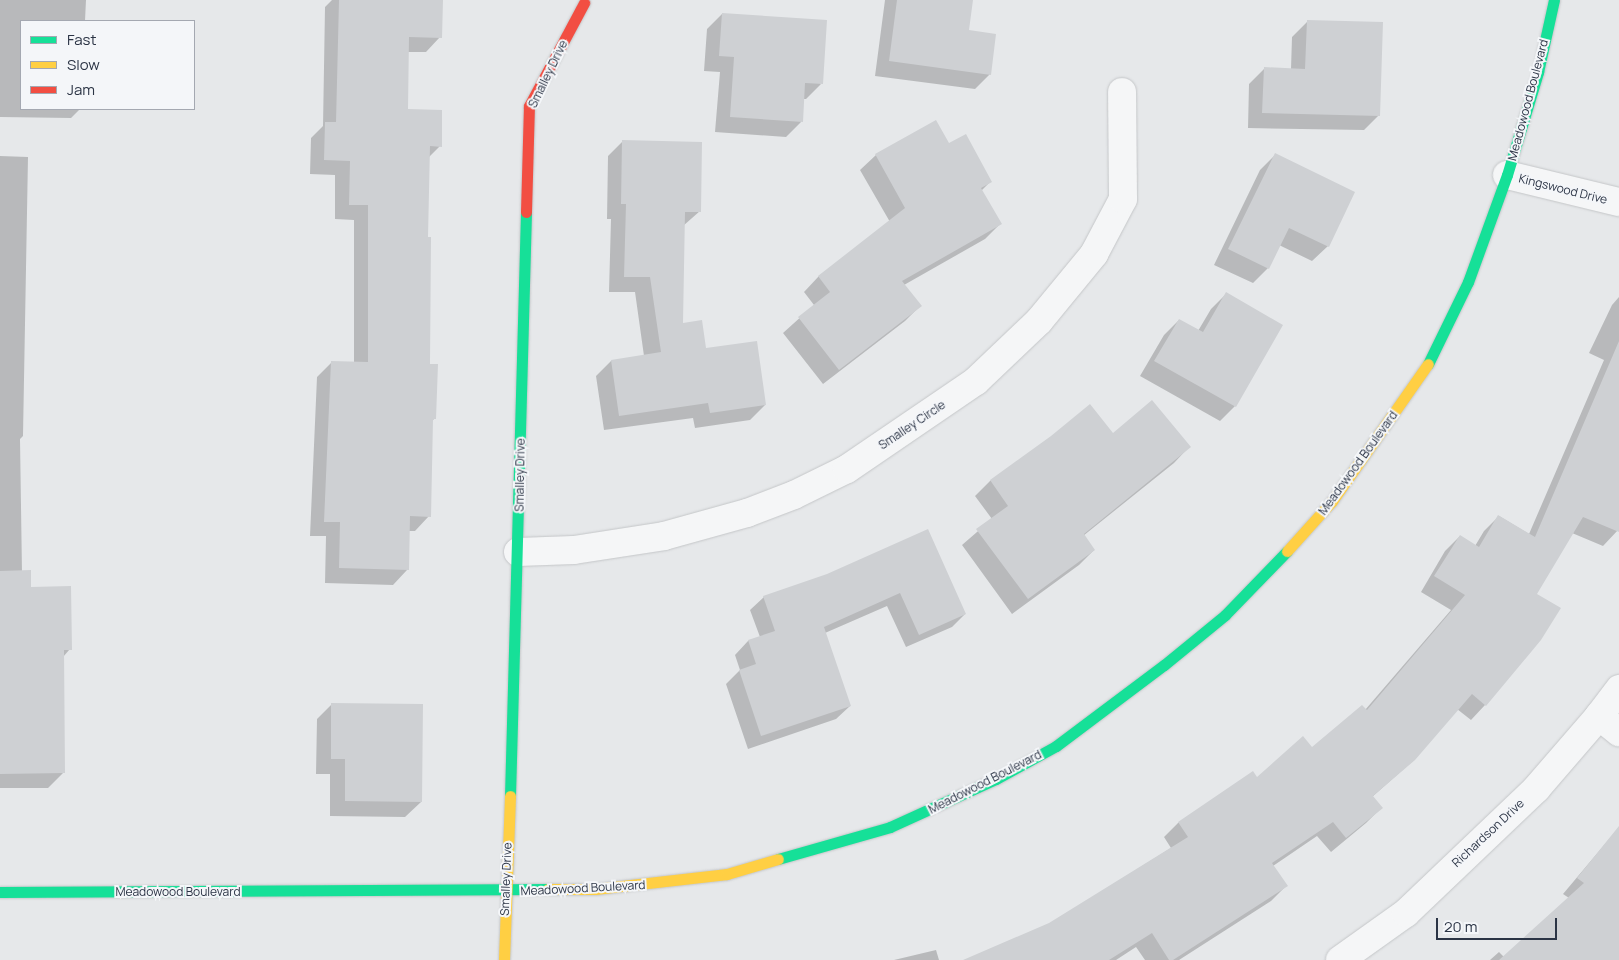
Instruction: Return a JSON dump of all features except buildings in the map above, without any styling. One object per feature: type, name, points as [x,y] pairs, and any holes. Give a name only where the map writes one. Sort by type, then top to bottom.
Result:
[{"type":"street","name":"Meadowood Boulevard","points":[[0,892],[506,892],[595,890],[662,883],[727,874],[898,824],[996,779],[1056,746],[1164,665],[1225,615],[1287,552],[1332,501],[1434,356],[1468,282],[1507,176],[1538,72],[1554,0]]},
{"type":"street","name":"Smalley Drive","points":[[504,960],[518,552],[529,106],[584,3]]},
{"type":"street","name":"Smalley Circle","points":[[518,552],[574,550],[664,536],[747,513],[794,495],[847,469],[976,381],[1039,321],[1094,254],[1123,199],[1122,92]]},
{"type":"street","name":"Kingswood Drive","points":[[1507,176],[1619,202]]},
{"type":"street","name":"Richardson Drive","points":[[1340,960],[1406,913],[1536,789],[1609,724],[1619,689]]},
{"type":"traffic: fast","points":[[1428,364],[1468,282],[1507,175],[1538,72],[1554,0]]},
{"type":"traffic: fast","points":[[510,796],[526,212]]},
{"type":"traffic: fast","points":[[778,859],[890,827],[996,779],[1056,746],[1164,665],[1225,615],[1287,551]]},
{"type":"traffic: fast","points":[[0,892],[548,889]]},
{"type":"traffic: slow","points":[[1287,551],[1332,501],[1428,364]]},
{"type":"traffic: slow","points":[[504,960],[510,796]]},
{"type":"traffic: slow","points":[[548,889],[595,889],[727,874],[778,859]]},
{"type":"traffic: jam","points":[[526,212],[529,106],[584,3]]}]
